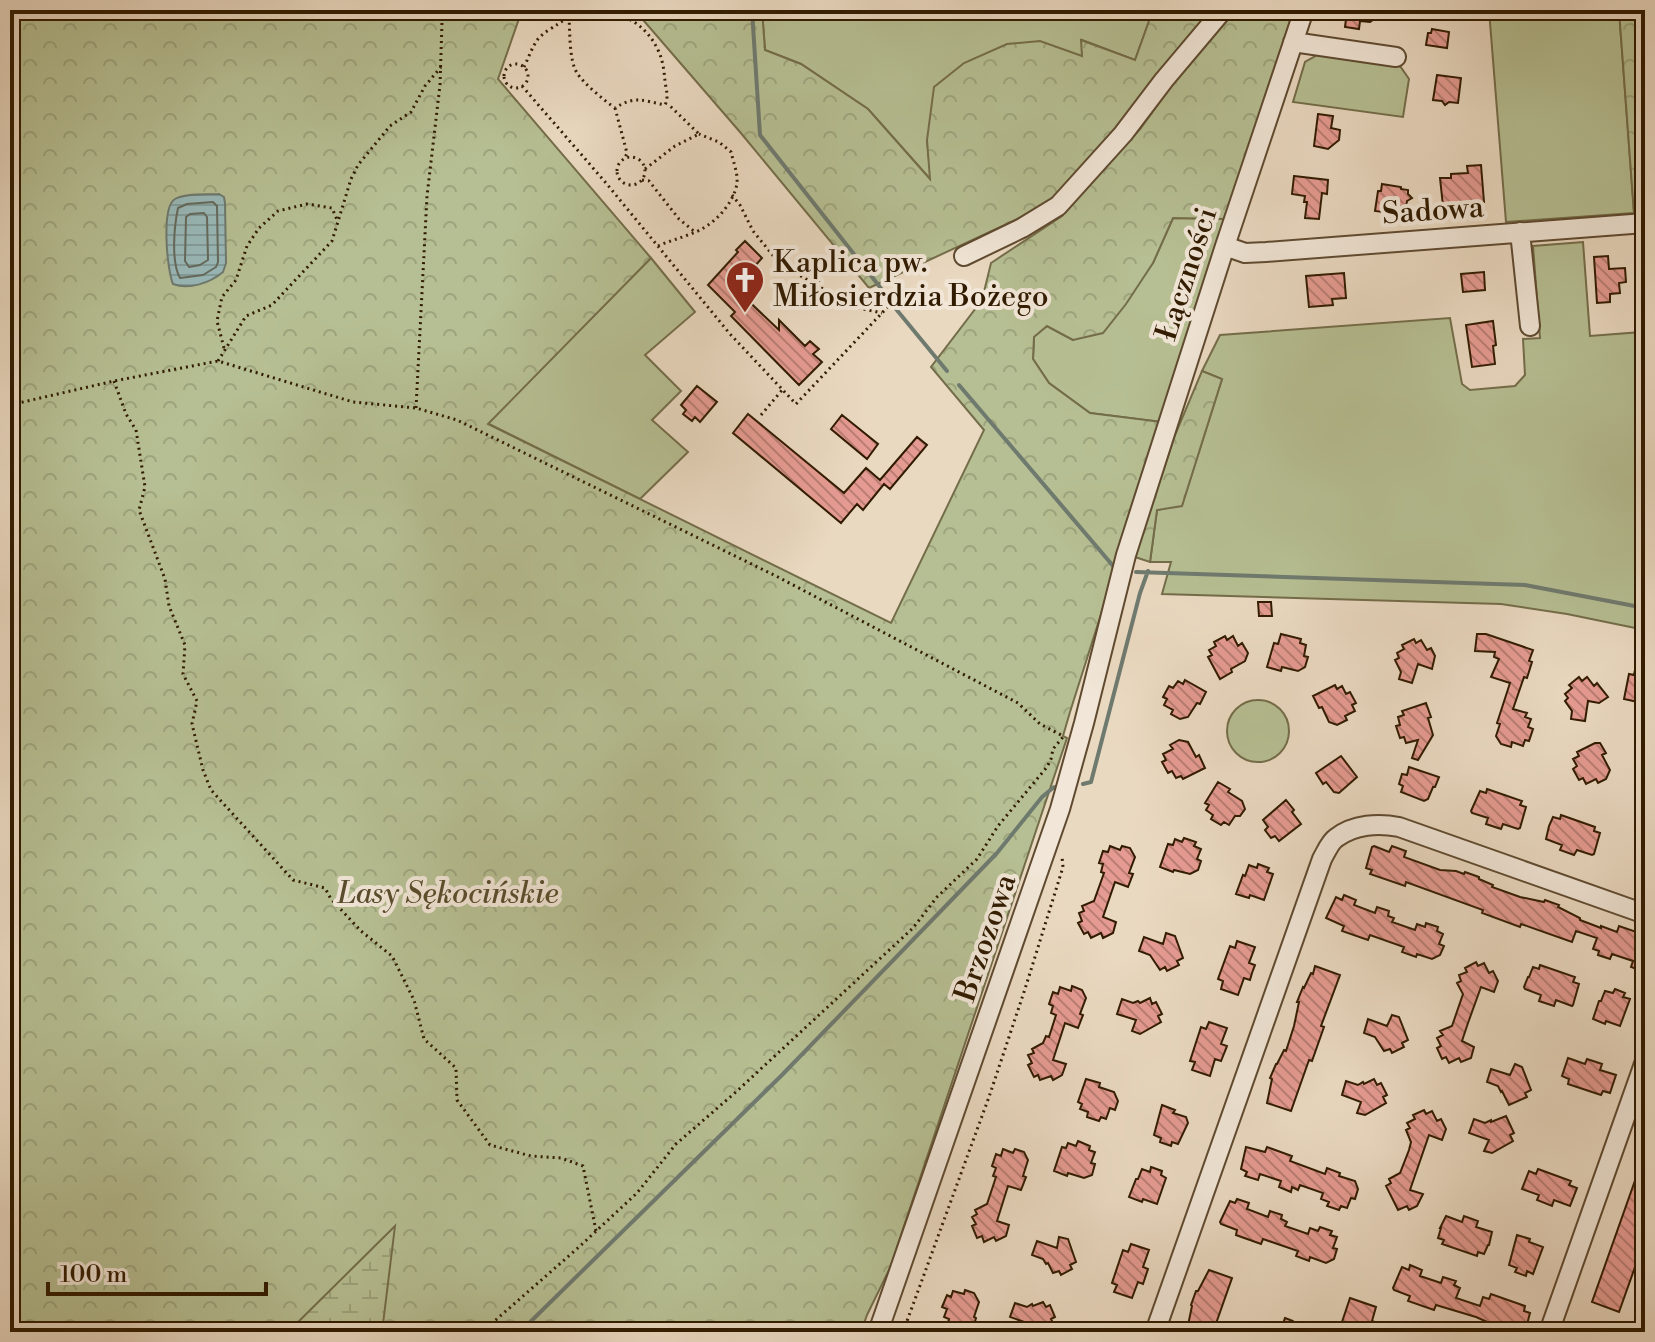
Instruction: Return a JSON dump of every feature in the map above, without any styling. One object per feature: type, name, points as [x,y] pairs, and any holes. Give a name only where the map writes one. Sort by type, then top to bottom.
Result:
[{"type":"street","points":[[964,256],[1022,228],[1058,206],[1123,134],[1223,10]]},
{"type":"street","name":"Łączności","points":[[1126,555],[1304,10]]},
{"type":"street","points":[[1293,42],[1396,57]]},
{"type":"street","name":"Sadowa","points":[[1225,246],[1245,253],[1266,252],[1645,223]]},
{"type":"street","points":[[1520,232],[1530,326]]},
{"type":"street","name":"Brzozowa","points":[[878,1332],[1060,809],[1126,555]]},
{"type":"street","points":[[1155,1332],[1322,859],[1334,839],[1354,828],[1377,825],[1399,827],[1645,914]]},
{"type":"street","points":[[1549,1332],[1645,1061]]},
{"type":"path","points":[[416,408],[427,196],[441,67],[442,22],[438,10]]},
{"type":"path","points":[[567,10],[572,62],[576,73],[615,108],[627,153],[618,167],[620,181],[630,186],[637,184],[642,180],[645,169],[675,146],[699,134]]},
{"type":"path","points":[[524,67],[512,65],[505,73],[509,85],[517,88],[528,78],[524,67],[537,39],[569,17],[605,10],[635,21],[658,49],[664,69],[667,103]]},
{"type":"path","points":[[218,361],[246,316],[272,305],[332,241],[358,165],[390,126],[411,112],[425,86],[441,67]]},
{"type":"path","points":[[522,86],[730,334],[796,404],[899,295]]},
{"type":"path","points":[[615,108],[636,99],[667,103]]},
{"type":"path","points":[[658,246],[676,237],[695,233],[722,212],[728,206],[737,182],[731,152],[719,142],[699,134],[667,103]]},
{"type":"path","points":[[625,159],[637,158],[645,169]]},
{"type":"path","points":[[642,180],[649,181],[679,219],[695,233]]},
{"type":"path","points":[[732,195],[753,231],[780,264],[854,307],[882,313]]},
{"type":"path","points":[[225,351],[217,321],[222,297],[236,280],[247,246],[259,228],[278,211],[307,204],[332,208],[338,222]]},
{"type":"path","points":[[10,405],[218,361],[353,402],[416,408],[457,420],[776,576],[1018,703],[1040,724],[1065,737],[1053,749],[1047,767],[998,826],[977,859],[937,897],[913,928],[676,1144],[637,1193],[482,1332]]},
{"type":"path","points":[[114,381],[126,414],[136,430],[145,487],[139,510],[165,579],[169,606],[185,645],[183,674],[197,701],[192,724],[211,790],[293,880],[325,888],[331,899],[361,931],[392,956],[414,1000],[424,1039],[456,1068],[457,1100],[490,1145],[531,1156],[561,1158],[583,1166],[596,1231]]},
{"type":"path","points":[[761,415],[783,389]]},
{"type":"path","points":[[903,1332],[1025,989],[1063,867],[1060,852]]},
{"type":"green space","name":"Lasy Sękocińskie","points":[[10,10],[522,10],[498,79],[651,258],[488,424],[891,623],[984,430],[931,367],[982,300],[991,263],[1062,216],[1140,129],[1236,10],[1294,10],[1227,219],[1173,218],[1153,263],[1103,333],[1073,340],[1047,326],[1034,337],[1033,359],[1049,383],[1090,413],[1162,422],[1070,712],[1063,736],[1067,738],[890,1268],[861,1332],[10,1332]]},
{"type":"green space","points":[[631,10],[762,10],[765,50],[801,64],[868,109],[930,179],[927,140],[934,87],[964,63],[1007,44],[1040,41],[1082,56],[1081,40],[1135,60],[1153,10],[1213,10],[1054,202],[869,288],[740,132],[638,14]]},
{"type":"green space","points":[[762,10],[1153,10],[1135,60],[1082,40],[1082,56],[927,140],[931,180],[868,109],[801,64],[765,50]]},
{"type":"green space","points":[[1489,10],[1619,10],[1634,213],[1506,222]]},
{"type":"green space","points":[[1619,10],[1645,10],[1645,212],[1634,213]]},
{"type":"green space","points":[[1319,54],[1400,66],[1409,79],[1403,117],[1293,102],[1305,62]]},
{"type":"green space","points":[[1173,218],[1227,219],[1162,422],[1090,413],[1049,383],[1033,359],[1034,336],[1047,326],[1073,340],[1153,263]]},
{"type":"green space","points":[[1635,232],[1645,232],[1645,630],[1501,604],[1162,594],[1171,562],[1150,562],[1157,510],[1182,505],[1222,379],[1202,371],[1220,335],[1450,318],[1462,384],[1470,390],[1515,386],[1525,375],[1523,339],[1540,338],[1533,246],[1583,242],[1590,336],[1641,332]]},
{"type":"green space","points":[[651,258],[695,312],[645,355],[681,391],[652,420],[688,452],[640,499],[487,423]]},
{"type":"green space","points":[[1202,371],[1222,379],[1182,506],[1157,510],[1150,562],[1135,557],[1175,435]]},
{"type":"green space","points":[[1258,700],[1280,709],[1289,731],[1280,753],[1258,762],[1236,753],[1227,731],[1236,709]]},
{"type":"green space","points":[[395,1226],[382,1332],[288,1332]]},
{"type":"water","points":[[219,194],[224,197],[225,203],[226,263],[223,272],[199,284],[173,284],[166,239],[171,204],[185,196]]},
{"type":"building","points":[[1332,10],[1372,10],[1377,17],[1370,22],[1360,21],[1359,29],[1345,27],[1346,19],[1332,17]]},
{"type":"building","points":[[1432,29],[1449,32],[1447,48],[1426,45]]},
{"type":"building","points":[[1437,75],[1461,78],[1458,103],[1445,105],[1442,101],[1433,100]]},
{"type":"building","points":[[1318,114],[1333,116],[1331,128],[1340,130],[1339,140],[1328,149],[1314,146]]},
{"type":"building","points":[[1481,165],[1484,202],[1443,206],[1440,178],[1468,173],[1467,166]]},
{"type":"building","points":[[1294,176],[1328,180],[1327,194],[1322,193],[1319,219],[1305,218],[1305,196],[1292,194]]},
{"type":"building","points":[[1382,184],[1408,190],[1412,198],[1407,201],[1406,207],[1391,205],[1390,213],[1375,211]]},
{"type":"building","points":[[745,241],[762,258],[754,267],[759,272],[739,292],[779,330],[779,320],[805,346],[810,341],[819,349],[813,354],[822,362],[799,385],[731,316],[735,312],[708,285]]},
{"type":"building","points":[[1608,256],[1609,269],[1625,268],[1626,282],[1619,283],[1620,293],[1610,294],[1610,302],[1597,303],[1594,257]]},
{"type":"building","points":[[1484,272],[1485,290],[1463,292],[1461,274]]},
{"type":"building","points":[[1344,273],[1346,298],[1332,299],[1333,305],[1309,307],[1306,276]]},
{"type":"building","points":[[1493,321],[1495,364],[1472,367],[1466,325]]},
{"type":"building","points":[[697,386],[717,402],[700,422],[695,417],[692,421],[683,414],[686,410],[681,405]]},
{"type":"building","points":[[748,414],[844,493],[866,468],[880,480],[917,437],[927,445],[890,489],[884,484],[863,510],[857,504],[841,523],[733,433]]},
{"type":"building","points":[[842,415],[878,444],[867,459],[831,429]]},
{"type":"building","points":[[1258,602],[1271,602],[1272,616],[1259,616]]},
{"type":"building","points":[[1281,634],[1301,639],[1300,643],[1306,645],[1304,656],[1308,657],[1305,667],[1298,671],[1282,667],[1281,671],[1267,667],[1274,643],[1278,644]]},
{"type":"building","points":[[1477,634],[1486,634],[1533,650],[1527,678],[1524,677],[1513,709],[1527,713],[1525,717],[1531,719],[1528,727],[1533,729],[1529,741],[1525,740],[1523,746],[1512,742],[1511,747],[1501,744],[1496,736],[1510,683],[1491,677],[1499,659],[1494,657],[1495,652],[1475,651]]},
{"type":"building","points":[[1225,636],[1227,640],[1233,636],[1238,646],[1242,643],[1248,653],[1245,661],[1220,679],[1208,657],[1212,655],[1209,650],[1216,646],[1214,642]]},
{"type":"building","points":[[1414,639],[1416,643],[1421,640],[1427,650],[1431,648],[1435,656],[1432,669],[1418,664],[1412,683],[1399,679],[1401,672],[1395,660],[1399,658],[1397,653],[1404,649],[1402,645]]},
{"type":"building","points":[[1635,670],[1645,672],[1645,696],[1639,695],[1638,702],[1624,699],[1629,674],[1634,675]]},
{"type":"building","points":[[1579,677],[1582,681],[1587,677],[1594,686],[1597,683],[1608,697],[1599,703],[1588,701],[1585,721],[1571,719],[1572,711],[1565,701],[1568,698],[1565,694],[1572,688],[1569,685]]},
{"type":"building","points":[[1185,680],[1206,692],[1188,717],[1180,719],[1164,705],[1167,699],[1163,697],[1169,686],[1173,688],[1178,681],[1183,684]]},
{"type":"building","points":[[1335,685],[1337,689],[1342,686],[1346,694],[1350,692],[1356,703],[1352,705],[1355,711],[1337,725],[1329,722],[1313,696]]},
{"type":"building","points":[[1426,703],[1433,735],[1418,760],[1412,758],[1418,740],[1406,743],[1404,737],[1400,738],[1396,726],[1400,725],[1398,717],[1404,715],[1402,711]]},
{"type":"building","points":[[1179,740],[1188,742],[1205,768],[1183,779],[1181,776],[1176,778],[1172,771],[1168,773],[1162,762],[1166,760],[1163,754],[1173,749],[1170,745]]},
{"type":"building","points":[[1600,743],[1606,753],[1602,755],[1610,770],[1606,779],[1598,783],[1596,779],[1586,784],[1583,778],[1579,780],[1573,769],[1577,766],[1573,759],[1579,756],[1577,752]]},
{"type":"building","points":[[1341,756],[1357,777],[1339,793],[1334,792],[1326,782],[1323,784],[1316,773]]},
{"type":"building","points":[[1409,767],[1439,777],[1428,799],[1424,801],[1401,792],[1403,786],[1399,784],[1402,774],[1407,775]]},
{"type":"building","points":[[1218,782],[1242,801],[1245,809],[1229,825],[1224,822],[1221,825],[1211,819],[1213,815],[1206,810],[1209,805],[1205,803]]},
{"type":"building","points":[[1487,789],[1522,801],[1520,805],[1526,807],[1520,828],[1503,824],[1501,829],[1486,824],[1488,818],[1472,813],[1480,791],[1486,793]]},
{"type":"building","points":[[1286,800],[1301,824],[1279,841],[1275,836],[1271,838],[1263,820]]},
{"type":"building","points":[[1561,815],[1595,827],[1594,831],[1600,833],[1594,854],[1577,850],[1574,855],[1560,850],[1562,845],[1546,839],[1553,817],[1560,819]]},
{"type":"building","points":[[1184,838],[1196,842],[1194,846],[1201,849],[1197,859],[1201,861],[1198,870],[1190,874],[1160,867],[1168,844],[1173,845],[1175,839],[1182,842]]},
{"type":"building","points":[[1110,846],[1120,850],[1122,846],[1130,848],[1135,857],[1129,873],[1133,874],[1128,887],[1115,882],[1103,917],[1116,922],[1113,933],[1103,938],[1101,933],[1091,938],[1088,932],[1084,934],[1078,923],[1082,921],[1079,913],[1084,911],[1082,906],[1094,901],[1104,873],[1101,872],[1103,864],[1099,863],[1103,851],[1108,852]]},
{"type":"building","points":[[1374,846],[1389,852],[1392,846],[1406,851],[1404,857],[1440,870],[1465,872],[1479,877],[1492,887],[1520,897],[1559,905],[1580,920],[1601,928],[1617,932],[1619,926],[1642,934],[1645,932],[1645,972],[1631,967],[1633,961],[1612,954],[1610,959],[1598,955],[1599,951],[1593,949],[1597,938],[1576,931],[1572,942],[1521,924],[1520,927],[1406,882],[1405,886],[1370,874],[1372,870],[1366,868]]},
{"type":"building","points":[[1258,864],[1269,868],[1267,872],[1273,874],[1264,900],[1236,894],[1249,865],[1257,868]]},
{"type":"building","points":[[1344,895],[1356,900],[1354,905],[1375,913],[1377,907],[1389,911],[1388,916],[1394,918],[1392,922],[1415,930],[1417,924],[1438,927],[1437,931],[1443,934],[1439,944],[1444,946],[1440,955],[1432,959],[1417,954],[1416,957],[1402,952],[1404,947],[1370,935],[1368,940],[1342,931],[1344,926],[1326,918],[1336,897],[1342,900]]},
{"type":"building","points":[[1166,933],[1175,936],[1183,958],[1177,961],[1179,965],[1167,971],[1165,967],[1160,970],[1150,955],[1139,951],[1144,937],[1163,944]]},
{"type":"building","points":[[1237,941],[1255,947],[1249,963],[1255,965],[1250,980],[1244,978],[1238,995],[1221,989],[1223,981],[1218,979],[1230,946],[1235,948]]},
{"type":"building","points":[[1476,962],[1478,966],[1484,963],[1498,981],[1494,992],[1481,987],[1468,1023],[1462,1041],[1474,1047],[1471,1058],[1461,1062],[1459,1058],[1449,1063],[1446,1057],[1442,1059],[1437,1038],[1443,1035],[1440,1031],[1452,1026],[1463,994],[1457,983],[1461,981],[1459,975],[1467,972],[1465,968]]},
{"type":"building","points":[[1540,965],[1575,977],[1573,982],[1579,984],[1572,1006],[1556,1000],[1554,1006],[1539,1001],[1541,995],[1525,989],[1533,967],[1539,969]]},
{"type":"building","points":[[1315,966],[1340,975],[1312,1061],[1309,1060],[1291,1111],[1267,1103],[1270,1078],[1286,1051],[1297,1002]]},
{"type":"building","points":[[1072,986],[1082,990],[1086,998],[1080,1014],[1083,1015],[1078,1028],[1065,1023],[1053,1060],[1066,1064],[1062,1075],[1053,1080],[1051,1076],[1040,1080],[1038,1075],[1034,1077],[1028,1065],[1032,1063],[1028,1055],[1034,1053],[1032,1049],[1043,1043],[1046,1036],[1049,1037],[1056,1015],[1051,1013],[1053,1006],[1049,1004],[1053,992],[1058,994],[1060,987],[1071,991]]},
{"type":"building","points":[[1615,989],[1630,999],[1620,1026],[1593,1019],[1605,991],[1613,993]]},
{"type":"building","points":[[1150,998],[1162,1014],[1158,1016],[1161,1022],[1140,1034],[1132,1031],[1136,1020],[1117,1014],[1122,999],[1140,1003]]},
{"type":"building","points":[[1392,1015],[1399,1017],[1408,1040],[1402,1043],[1404,1047],[1392,1053],[1390,1049],[1384,1051],[1375,1037],[1364,1033],[1368,1019],[1387,1026]]},
{"type":"building","points":[[1209,1022],[1227,1028],[1221,1044],[1227,1046],[1221,1061],[1215,1059],[1210,1076],[1192,1070],[1195,1062],[1190,1061],[1201,1027],[1206,1029]]},
{"type":"building","points":[[1568,1058],[1585,1064],[1587,1059],[1602,1064],[1600,1070],[1616,1075],[1610,1093],[1603,1091],[1601,1095],[1568,1084],[1569,1079],[1562,1076]]},
{"type":"building","points":[[1515,1064],[1522,1067],[1531,1090],[1525,1093],[1527,1097],[1509,1105],[1498,1086],[1487,1082],[1491,1069],[1510,1075]]},
{"type":"building","points":[[1086,1079],[1114,1092],[1118,1101],[1115,1110],[1110,1108],[1106,1119],[1101,1117],[1099,1121],[1087,1117],[1088,1112],[1080,1109],[1082,1104],[1078,1102]]},
{"type":"building","points":[[1374,1079],[1377,1085],[1381,1083],[1387,1095],[1383,1097],[1386,1103],[1365,1115],[1357,1113],[1361,1102],[1342,1095],[1346,1081],[1358,1085]]},
{"type":"building","points":[[1162,1105],[1186,1117],[1188,1123],[1178,1144],[1172,1142],[1171,1146],[1160,1142],[1161,1138],[1154,1135]]},
{"type":"building","points":[[1424,1110],[1426,1114],[1432,1111],[1446,1129],[1442,1140],[1429,1135],[1410,1190],[1423,1194],[1417,1206],[1398,1210],[1386,1186],[1391,1183],[1389,1179],[1400,1173],[1409,1150],[1411,1142],[1406,1130],[1410,1128],[1407,1123],[1415,1119],[1413,1115]]},
{"type":"building","points":[[1506,1116],[1514,1133],[1510,1135],[1513,1141],[1492,1153],[1484,1151],[1489,1140],[1469,1133],[1474,1119],[1485,1123]]},
{"type":"building","points":[[1078,1141],[1095,1152],[1091,1163],[1095,1164],[1092,1175],[1084,1178],[1054,1171],[1062,1147],[1066,1148],[1068,1143],[1076,1146]]},
{"type":"building","points":[[1246,1147],[1265,1152],[1267,1147],[1292,1156],[1290,1161],[1325,1174],[1327,1168],[1340,1173],[1339,1176],[1355,1181],[1358,1189],[1355,1199],[1351,1198],[1347,1208],[1341,1206],[1339,1210],[1327,1206],[1329,1202],[1321,1199],[1323,1193],[1300,1185],[1298,1190],[1292,1187],[1291,1192],[1279,1187],[1281,1181],[1260,1174],[1258,1180],[1245,1176],[1247,1172],[1241,1169]]},
{"type":"building","points":[[1003,1149],[1013,1153],[1015,1149],[1024,1152],[1028,1160],[1023,1176],[1026,1177],[1021,1190],[1008,1186],[997,1221],[1009,1225],[1006,1236],[984,1242],[982,1236],[977,1238],[972,1217],[977,1214],[975,1210],[987,1204],[996,1177],[993,1176],[996,1168],[992,1166],[996,1154],[1001,1156]]},
{"type":"building","points":[[1643,1158],[1645,1239],[1619,1312],[1592,1302]]},
{"type":"building","points":[[1151,1167],[1162,1171],[1161,1175],[1166,1178],[1157,1204],[1129,1197],[1142,1169],[1150,1172]]},
{"type":"building","points":[[1538,1169],[1571,1181],[1569,1185],[1577,1188],[1570,1206],[1554,1200],[1552,1206],[1537,1200],[1539,1195],[1522,1189],[1529,1171],[1536,1174]]},
{"type":"building","points":[[1237,1199],[1249,1203],[1247,1209],[1268,1217],[1270,1211],[1282,1215],[1281,1219],[1287,1222],[1285,1226],[1308,1234],[1310,1228],[1332,1231],[1330,1235],[1337,1237],[1333,1248],[1337,1249],[1334,1259],[1326,1263],[1310,1257],[1309,1261],[1296,1256],[1298,1251],[1263,1239],[1261,1244],[1236,1235],[1237,1230],[1220,1222],[1230,1201],[1235,1203]]},
{"type":"building","points":[[1446,1216],[1462,1222],[1464,1216],[1478,1221],[1476,1227],[1492,1232],[1484,1254],[1478,1252],[1477,1256],[1442,1244],[1444,1240],[1438,1238]]},
{"type":"building","points":[[1517,1235],[1543,1247],[1533,1274],[1527,1271],[1526,1276],[1515,1272],[1517,1268],[1509,1265]]},
{"type":"building","points":[[1059,1237],[1068,1239],[1076,1262],[1070,1265],[1072,1269],[1061,1275],[1059,1271],[1053,1273],[1043,1259],[1032,1255],[1037,1241],[1057,1248]]},
{"type":"building","points":[[1131,1244],[1149,1250],[1143,1267],[1148,1269],[1143,1284],[1138,1282],[1132,1298],[1114,1292],[1117,1285],[1112,1283],[1123,1250],[1128,1252]]},
{"type":"building","points":[[1410,1265],[1422,1270],[1420,1276],[1441,1283],[1443,1277],[1456,1281],[1454,1285],[1460,1288],[1456,1298],[1480,1306],[1483,1297],[1489,1299],[1491,1294],[1525,1306],[1524,1311],[1530,1313],[1525,1332],[1489,1332],[1492,1324],[1476,1317],[1436,1305],[1434,1310],[1408,1301],[1410,1296],[1393,1288],[1402,1267],[1409,1270]]},
{"type":"building","points":[[1209,1270],[1232,1278],[1213,1332],[1187,1330],[1196,1291]]},
{"type":"building","points":[[965,1290],[974,1293],[979,1302],[972,1332],[948,1323],[949,1319],[944,1317],[947,1309],[942,1307],[947,1295],[951,1297],[953,1291],[964,1294]]},
{"type":"building","points":[[1350,1298],[1376,1307],[1371,1332],[1362,1332],[1342,1322]]},
{"type":"building","points":[[1043,1302],[1046,1307],[1050,1305],[1055,1317],[1051,1319],[1054,1325],[1040,1332],[1026,1332],[1030,1324],[1010,1317],[1015,1303],[1027,1307]]},
{"type":"building","points":[[1285,1318],[1293,1321],[1298,1332],[1280,1332]]},
{"type":"waterway","points":[[752,10],[760,135],[887,296]]},
{"type":"waterway","points":[[896,309],[947,371]]},
{"type":"waterway","points":[[959,385],[1114,567]]},
{"type":"waterway","points":[[1083,784],[1091,782],[1148,571]]},
{"type":"waterway","points":[[1136,572],[1525,585],[1645,608]]},
{"type":"waterway","points":[[520,1332],[782,1075],[997,853],[1042,797],[1054,787]]},
{"type":"place","name":"Kaplica pw. Miłosierdzia Bożego","points":[[745,314]]}]
